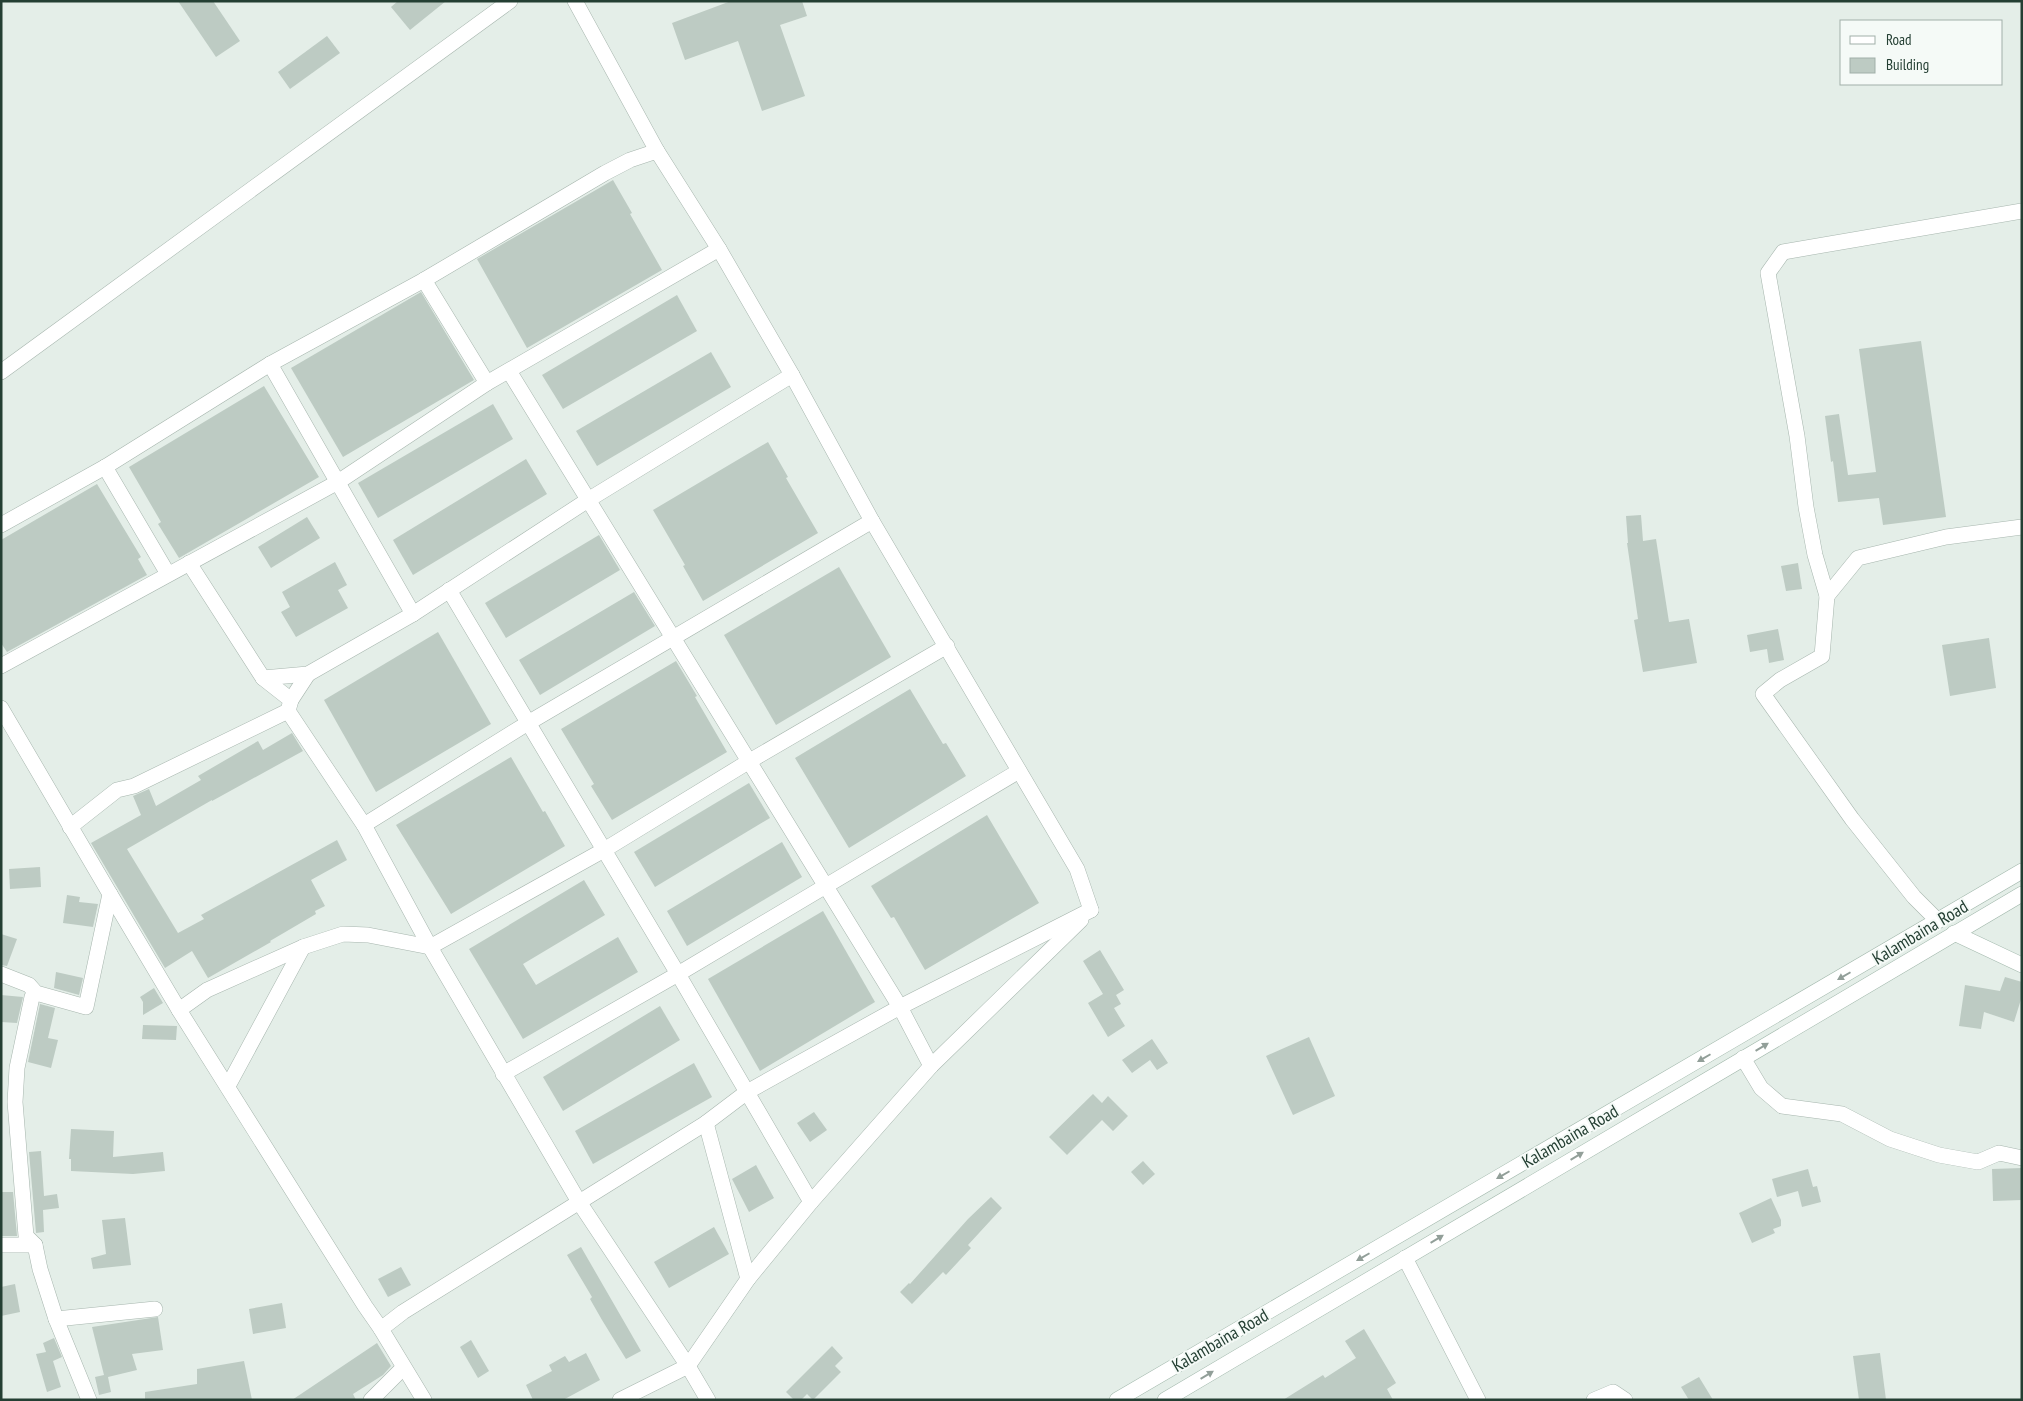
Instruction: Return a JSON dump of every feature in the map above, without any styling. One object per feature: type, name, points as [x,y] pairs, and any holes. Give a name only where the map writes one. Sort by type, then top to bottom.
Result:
[{"type":"street","points":[[1,372],[510,1]]},
{"type":"street","points":[[575,1],[657,151],[719,249],[792,375],[872,521],[1077,869],[1091,910]]},
{"type":"street","points":[[1,525],[105,467],[270,364],[424,280],[605,173],[630,160],[657,151]]},
{"type":"street","points":[[1938,921],[1914,897],[1852,819],[1763,694],[1780,680],[1822,656],[1826,596],[1815,555],[1797,436],[1768,273],[1783,252],[2022,211]]},
{"type":"street","points":[[3,662],[338,482],[486,383],[719,249]]},
{"type":"street","points":[[424,280],[486,383]]},
{"type":"street","points":[[270,364],[413,614]]},
{"type":"street","points":[[509,371],[900,1006],[931,1066]]},
{"type":"street","points":[[262,678],[308,674],[413,614],[588,500],[792,375]]},
{"type":"street","points":[[105,467],[168,574]]},
{"type":"street","points":[[364,825],[528,723],[872,521]]},
{"type":"street","points":[[1826,596],[1858,558],[1946,537],[2022,527]]},
{"type":"street","points":[[189,563],[262,678],[290,705],[364,825],[430,947],[579,1202],[688,1366],[708,1400]]},
{"type":"street","points":[[450,590],[811,1202]]},
{"type":"street","points":[[179,1010],[207,990],[303,947],[343,934],[368,935],[430,947],[604,850],[748,762],[947,646]]},
{"type":"street","points":[[70,826],[117,790],[134,786],[290,705],[308,674]]},
{"type":"street","points":[[1,708],[179,1010],[355,1290],[381,1328],[403,1368],[424,1400]]},
{"type":"street","points":[[504,1074],[678,974],[1019,771]]},
{"type":"street","name":"Kalambaina Road","points":[[1117,1400],[2022,871]]},
{"type":"street","points":[[1,974],[29,985],[36,993],[86,1007],[110,894]]},
{"type":"street","points":[[1165,1400],[2022,894]]},
{"type":"street","points":[[381,1328],[403,1312],[706,1123],[747,1092],[900,1006],[1091,910]]},
{"type":"street","points":[[620,1400],[688,1366],[748,1279],[811,1202],[931,1066],[1091,910]]},
{"type":"street","points":[[1954,933],[2022,966]]},
{"type":"street","points":[[228,1086],[303,947]]},
{"type":"street","points":[[36,993],[32,997],[17,1068],[15,1102],[26,1236],[35,1245],[40,1269],[56,1320],[89,1400]]},
{"type":"street","points":[[1744,1058],[1761,1088],[1782,1106],[1842,1114],[1890,1140],[1939,1156],[1978,1162],[1999,1153],[2022,1158]]},
{"type":"street","points":[[706,1123],[748,1279]]},
{"type":"street","points":[[1,1245],[35,1245]]},
{"type":"street","points":[[1405,1258],[1478,1400]]},
{"type":"street","points":[[56,1320],[155,1309]]},
{"type":"street","points":[[371,1400],[403,1368]]},
{"type":"street","points":[[1594,1400],[1613,1392],[1625,1400]]},
{"type":"building","points":[[178,1],[213,1],[240,41],[216,57]]},
{"type":"building","points":[[398,1],[446,1],[410,30],[391,7]]},
{"type":"building","points":[[731,1],[802,1],[807,16],[780,25],[805,96],[762,111],[738,41],[685,60],[672,23]]},
{"type":"building","points":[[327,36],[340,53],[290,89],[278,72]]},
{"type":"building","points":[[613,180],[662,270],[527,348],[477,259]]},
{"type":"building","points":[[421,292],[474,380],[343,457],[291,368]]},
{"type":"building","points":[[677,295],[697,331],[563,409],[542,375]]},
{"type":"building","points":[[1921,341],[1946,517],[1883,525],[1879,498],[1838,502],[1825,416],[1839,414],[1848,475],[1876,472],[1859,349]]},
{"type":"building","points":[[711,352],[731,387],[597,466],[576,431]]},
{"type":"building","points":[[264,386],[319,477],[179,558],[158,524],[161,522],[129,467]]},
{"type":"building","points":[[493,404],[513,439],[378,518],[358,483]]},
{"type":"building","points":[[768,442],[788,477],[786,478],[818,533],[703,601],[683,566],[685,565],[653,510]]},
{"type":"building","points":[[526,459],[547,494],[413,575],[393,540]]},
{"type":"building","points":[[97,484],[141,557],[138,559],[147,575],[7,652],[1,643],[1,540]]},
{"type":"building","points":[[1641,515],[1643,541],[1656,539],[1669,622],[1689,619],[1697,663],[1643,672],[1634,620],[1638,619],[1627,543],[1626,516]]},
{"type":"building","points":[[307,517],[320,538],[271,568],[258,547]]},
{"type":"building","points":[[599,535],[620,570],[506,638],[485,603]]},
{"type":"building","points":[[335,562],[347,585],[338,590],[348,608],[296,637],[281,612],[290,607],[282,592]]},
{"type":"building","points":[[1798,563],[1802,589],[1786,591],[1781,566]]},
{"type":"building","points":[[839,567],[891,657],[776,725],[724,635]]},
{"type":"building","points":[[634,592],[655,626],[540,695],[519,660]]},
{"type":"building","points":[[1778,629],[1784,660],[1769,663],[1767,649],[1750,652],[1747,635]]},
{"type":"building","points":[[438,632],[491,724],[376,792],[324,700]]},
{"type":"building","points":[[1989,638],[1996,688],[1950,696],[1942,645]]},
{"type":"building","points":[[676,661],[727,752],[612,820],[591,786],[594,784],[561,729]]},
{"type":"building","points":[[910,689],[943,744],[946,743],[966,776],[849,848],[795,758]]},
{"type":"building","points":[[292,733],[303,751],[127,849],[178,933],[204,919],[201,915],[337,840],[347,860],[311,880],[325,906],[315,911],[316,914],[271,942],[208,978],[192,951],[165,968],[91,843],[141,815],[133,796],[149,789],[156,806],[201,780],[198,776],[258,741],[263,750]]},
{"type":"building","points":[[511,757],[565,846],[451,914],[396,825]]},
{"type":"building","points":[[749,783],[770,818],[655,887],[634,852]]},
{"type":"building","points":[[987,815],[1039,903],[925,970],[894,917],[891,918],[871,886]]},
{"type":"building","points":[[782,842],[802,877],[687,946],[667,911]]},
{"type":"building","points":[[40,867],[41,887],[10,889],[9,869]]},
{"type":"building","points":[[584,880],[605,915],[523,964],[536,985],[618,937],[638,972],[523,1039],[469,949]]},
{"type":"building","points":[[67,895],[80,897],[79,902],[98,904],[93,927],[63,923]]},
{"type":"building","points":[[823,911],[875,1002],[760,1071],[708,979]]},
{"type":"building","points":[[1,934],[17,939],[7,966],[1,965]]},
{"type":"building","points":[[1100,950],[1124,990],[1116,995],[1121,1004],[1114,1008],[1125,1026],[1108,1037],[1088,1003],[1103,994],[1083,961]]},
{"type":"building","points":[[56,972],[83,978],[79,995],[54,988]]},
{"type":"building","points":[[2005,977],[2022,982],[2022,996],[2014,1022],[1984,1012],[1981,1029],[1959,1026],[1965,985],[2000,991]]},
{"type":"building","points":[[154,988],[163,1003],[143,1015],[143,1002],[140,997]]},
{"type":"building","points":[[1,995],[23,997],[17,1023],[1,1022]]},
{"type":"building","points":[[40,1004],[55,1008],[48,1038],[58,1040],[51,1068],[28,1062]]},
{"type":"building","points":[[660,1006],[680,1040],[563,1111],[543,1077]]},
{"type":"building","points":[[143,1025],[177,1026],[176,1040],[142,1039]]},
{"type":"building","points":[[1309,1037],[1335,1096],[1293,1115],[1266,1056]]},
{"type":"building","points":[[1152,1039],[1168,1063],[1157,1070],[1150,1060],[1132,1073],[1122,1060]]},
{"type":"building","points":[[694,1063],[712,1097],[593,1164],[575,1131]]},
{"type":"building","points":[[1093,1094],[1102,1103],[1108,1096],[1128,1116],[1113,1131],[1102,1120],[1067,1155],[1049,1137]]},
{"type":"building","points":[[814,1112],[827,1130],[810,1142],[797,1123]]},
{"type":"building","points":[[71,1129],[114,1131],[113,1157],[163,1152],[165,1171],[133,1174],[71,1171],[71,1159],[69,1159]]},
{"type":"building","points":[[41,1151],[44,1196],[57,1194],[59,1208],[43,1210],[44,1232],[36,1233],[29,1152]]},
{"type":"building","points":[[1143,1161],[1155,1174],[1143,1185],[1131,1172]]},
{"type":"building","points":[[756,1165],[774,1198],[749,1212],[732,1179]]},
{"type":"building","points":[[2022,1168],[2022,1200],[1993,1201],[1992,1169]]},
{"type":"building","points":[[1808,1169],[1813,1187],[1817,1186],[1821,1202],[1802,1207],[1798,1191],[1777,1197],[1772,1179]]},
{"type":"building","points":[[1,1192],[13,1192],[17,1236],[1,1236]]},
{"type":"building","points":[[991,1197],[1002,1208],[968,1245],[971,1248],[946,1275],[943,1272],[912,1304],[900,1292],[910,1284],[968,1219]]},
{"type":"building","points":[[1771,1198],[1781,1220],[1781,1226],[1773,1229],[1775,1233],[1752,1243],[1739,1213]]},
{"type":"building","points":[[125,1218],[131,1265],[93,1269],[91,1258],[106,1254],[102,1220]]},
{"type":"building","points":[[714,1227],[729,1254],[669,1288],[654,1262]]},
{"type":"building","points":[[581,1247],[641,1351],[626,1359],[590,1299],[592,1297],[567,1255]]},
{"type":"building","points":[[401,1267],[411,1285],[388,1297],[378,1279]]},
{"type":"building","points":[[15,1284],[20,1312],[1,1316],[1,1287]]},
{"type":"building","points":[[282,1303],[286,1328],[253,1334],[249,1309]]},
{"type":"building","points":[[158,1317],[163,1350],[132,1354],[137,1370],[108,1377],[111,1392],[99,1395],[95,1377],[104,1375],[92,1327]]},
{"type":"building","points":[[1364,1329],[1396,1383],[1387,1389],[1393,1400],[1283,1400],[1323,1375],[1325,1378],[1356,1358],[1345,1341]]},
{"type":"building","points":[[54,1338],[62,1357],[53,1361],[61,1387],[47,1392],[36,1354],[46,1352],[43,1343]]},
{"type":"building","points":[[471,1340],[489,1371],[478,1378],[460,1347]]},
{"type":"building","points":[[377,1343],[391,1366],[383,1375],[353,1394],[356,1400],[292,1400]]},
{"type":"building","points":[[832,1346],[843,1358],[835,1366],[841,1372],[813,1400],[807,1394],[801,1400],[794,1400],[786,1392]]},
{"type":"building","points":[[586,1353],[600,1380],[563,1400],[533,1400],[526,1385],[552,1371],[549,1365],[565,1356],[569,1362]]},
{"type":"building","points":[[1880,1353],[1886,1400],[1859,1400],[1853,1356]]},
{"type":"building","points":[[244,1361],[252,1400],[145,1400],[145,1392],[197,1384],[197,1369]]},
{"type":"building","points":[[1699,1377],[1713,1400],[1689,1400],[1681,1387]]}]
